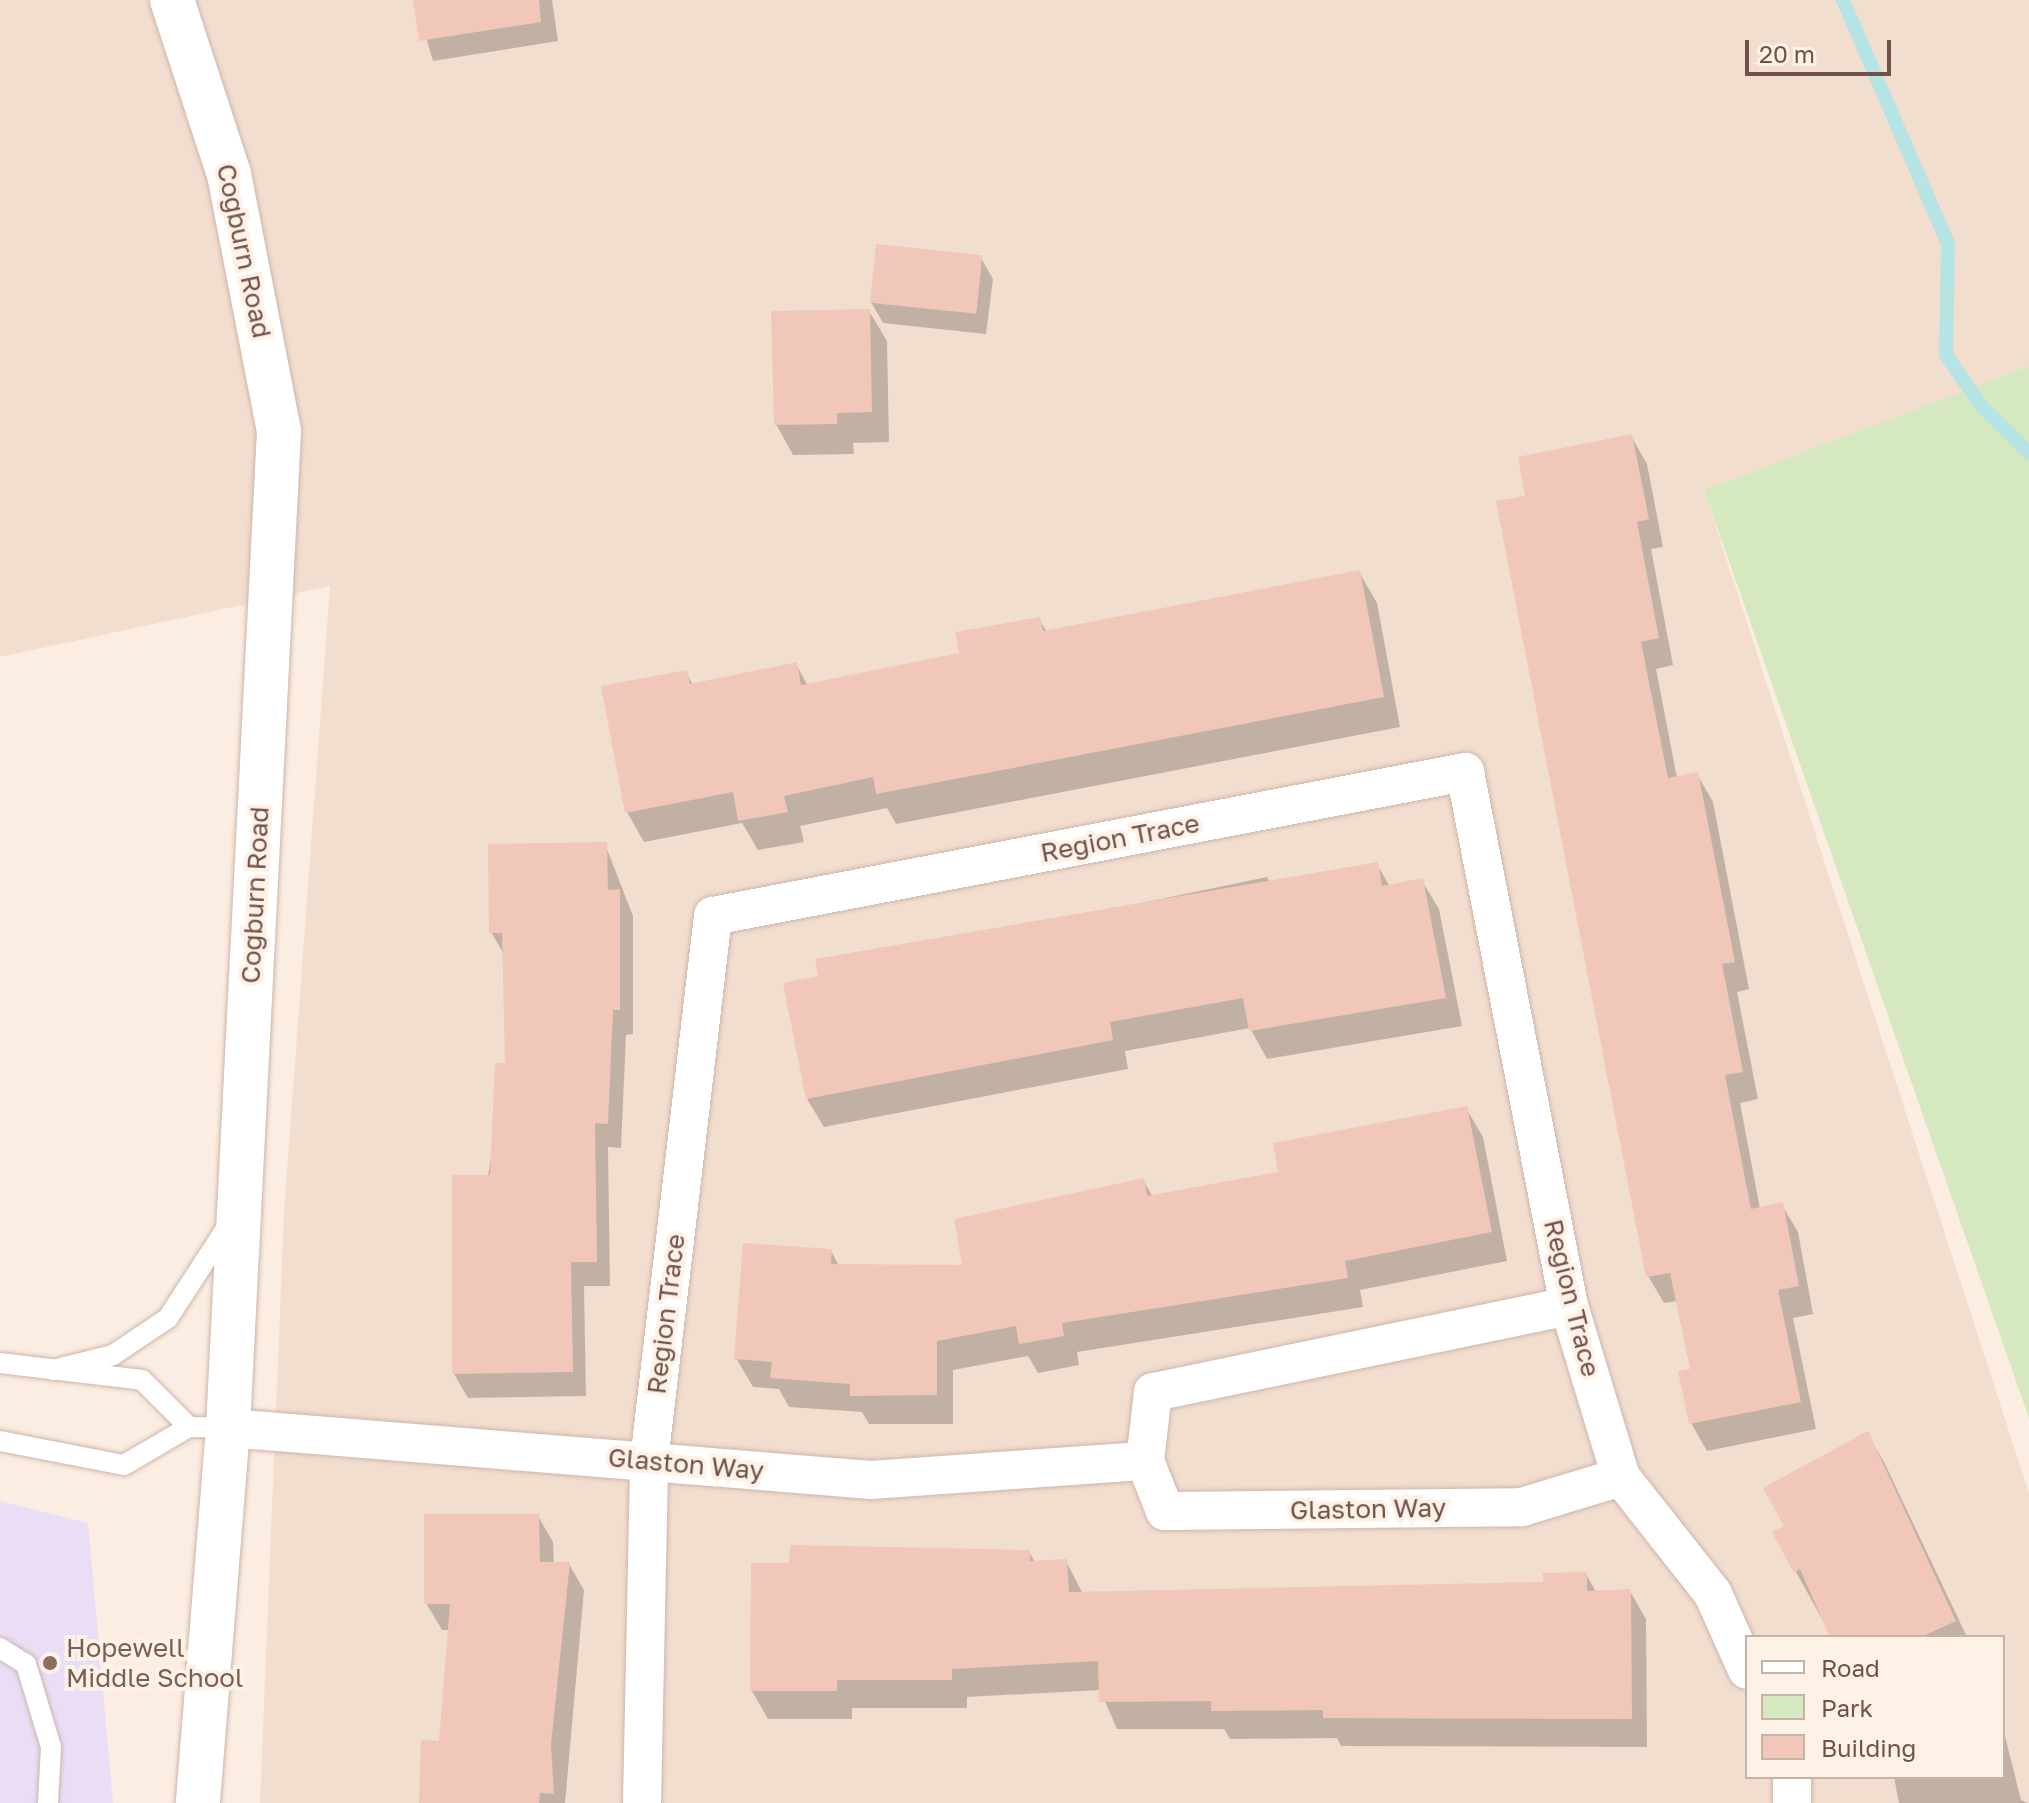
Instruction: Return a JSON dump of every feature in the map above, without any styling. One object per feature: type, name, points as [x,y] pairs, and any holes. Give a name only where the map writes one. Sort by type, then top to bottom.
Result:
[{"type":"street","name":"Cogburn Road","points":[[172,0],[229,174],[279,431],[239,1206],[209,1427],[198,1803]]},
{"type":"street","name":"Region Trace","points":[[642,1803],[649,1461],[713,916],[1465,772],[1569,1306],[1621,1477],[1713,1594],[1745,1666]]},
{"type":"street","name":"Glaston Way","points":[[1569,1306],[1153,1392],[1145,1461],[1165,1511],[1522,1507],[1621,1477]]},
{"type":"street","name":"Glaston Way","points":[[209,1427],[871,1480],[1145,1461]]},
{"type":"street","points":[[1792,1779],[1792,1803]]},
{"type":"lane","points":[[53,1370],[113,1355],[168,1318],[239,1206]]},
{"type":"lane","points":[[0,1363],[142,1380],[209,1427]]},
{"type":"lane","points":[[0,1441],[124,1465],[209,1427]]},
{"type":"lane","points":[[0,1648],[26,1664],[51,1747],[48,1803]]},
{"type":"shaded area","points":[[0,0],[2029,0],[2029,366],[1704,490],[2029,1493],[2029,1803],[260,1803],[284,1212],[330,586],[0,657]]},
{"type":"shaded area","name":"Hopewell Middle School","points":[[0,1501],[88,1523],[113,1803],[0,1803]]},
{"type":"green space","points":[[2029,366],[2029,1418],[1704,490]]},
{"type":"building","points":[[413,0],[539,0],[541,22],[419,41]]},
{"type":"building","points":[[876,244],[982,255],[976,314],[870,303]]},
{"type":"building","points":[[870,309],[872,412],[837,413],[837,424],[774,425],[771,311]]},
{"type":"building","points":[[1632,434],[1649,519],[1637,522],[1659,638],[1641,642],[1668,778],[1698,772],[1735,962],[1722,964],[1743,1072],[1725,1075],[1751,1209],[1783,1202],[1799,1286],[1778,1290],[1801,1402],[1689,1424],[1678,1371],[1690,1369],[1670,1273],[1646,1277],[1496,501],[1525,496],[1518,457]]},
{"type":"building","points":[[1360,570],[1384,697],[876,794],[873,777],[784,796],[788,812],[738,821],[733,792],[625,813],[601,686],[687,670],[690,684],[797,662],[801,685],[959,653],[955,632],[1040,617],[1043,631]]},
{"type":"building","points":[[607,842],[608,890],[620,889],[620,1010],[613,1010],[608,1124],[595,1123],[597,1262],[571,1262],[573,1372],[452,1374],[452,1175],[490,1175],[495,1063],[505,1063],[502,933],[489,933],[488,844]]},
{"type":"building","points":[[1378,862],[1382,886],[1423,878],[1446,998],[1249,1031],[1243,998],[1110,1022],[1113,1040],[806,1099],[783,983],[818,976],[815,959]]},
{"type":"building","points":[[1467,1106],[1492,1232],[1345,1261],[1348,1278],[1062,1323],[1064,1336],[1019,1344],[1016,1326],[937,1341],[937,1395],[850,1396],[850,1384],[770,1378],[772,1362],[734,1359],[743,1243],[832,1249],[831,1264],[962,1265],[954,1219],[1144,1178],[1147,1196],[1278,1172],[1273,1143]]},
{"type":"building","points":[[1868,1431],[1956,1621],[1925,1635],[1829,1635],[1800,1569],[1794,1573],[1772,1532],[1784,1526],[1763,1488]]},
{"type":"building","points":[[424,1514],[539,1514],[540,1562],[570,1562],[551,1744],[554,1794],[540,1793],[539,1803],[419,1803],[421,1740],[439,1741],[450,1604],[424,1604]]},
{"type":"building","points":[[790,1545],[1030,1550],[1030,1561],[1067,1559],[1069,1592],[1543,1582],[1543,1573],[1587,1572],[1587,1591],[1631,1589],[1632,1719],[1323,1718],[1323,1710],[1211,1711],[1211,1701],[1099,1702],[1098,1661],[952,1669],[952,1680],[837,1680],[837,1691],[750,1691],[751,1563],[789,1563]]},
{"type":"waterway","points":[[1843,0],[1948,244],[1946,355],[1983,408],[2029,453]]},
{"type":"place","name":"Hopewell Middle School","points":[[50,1663]]}]
